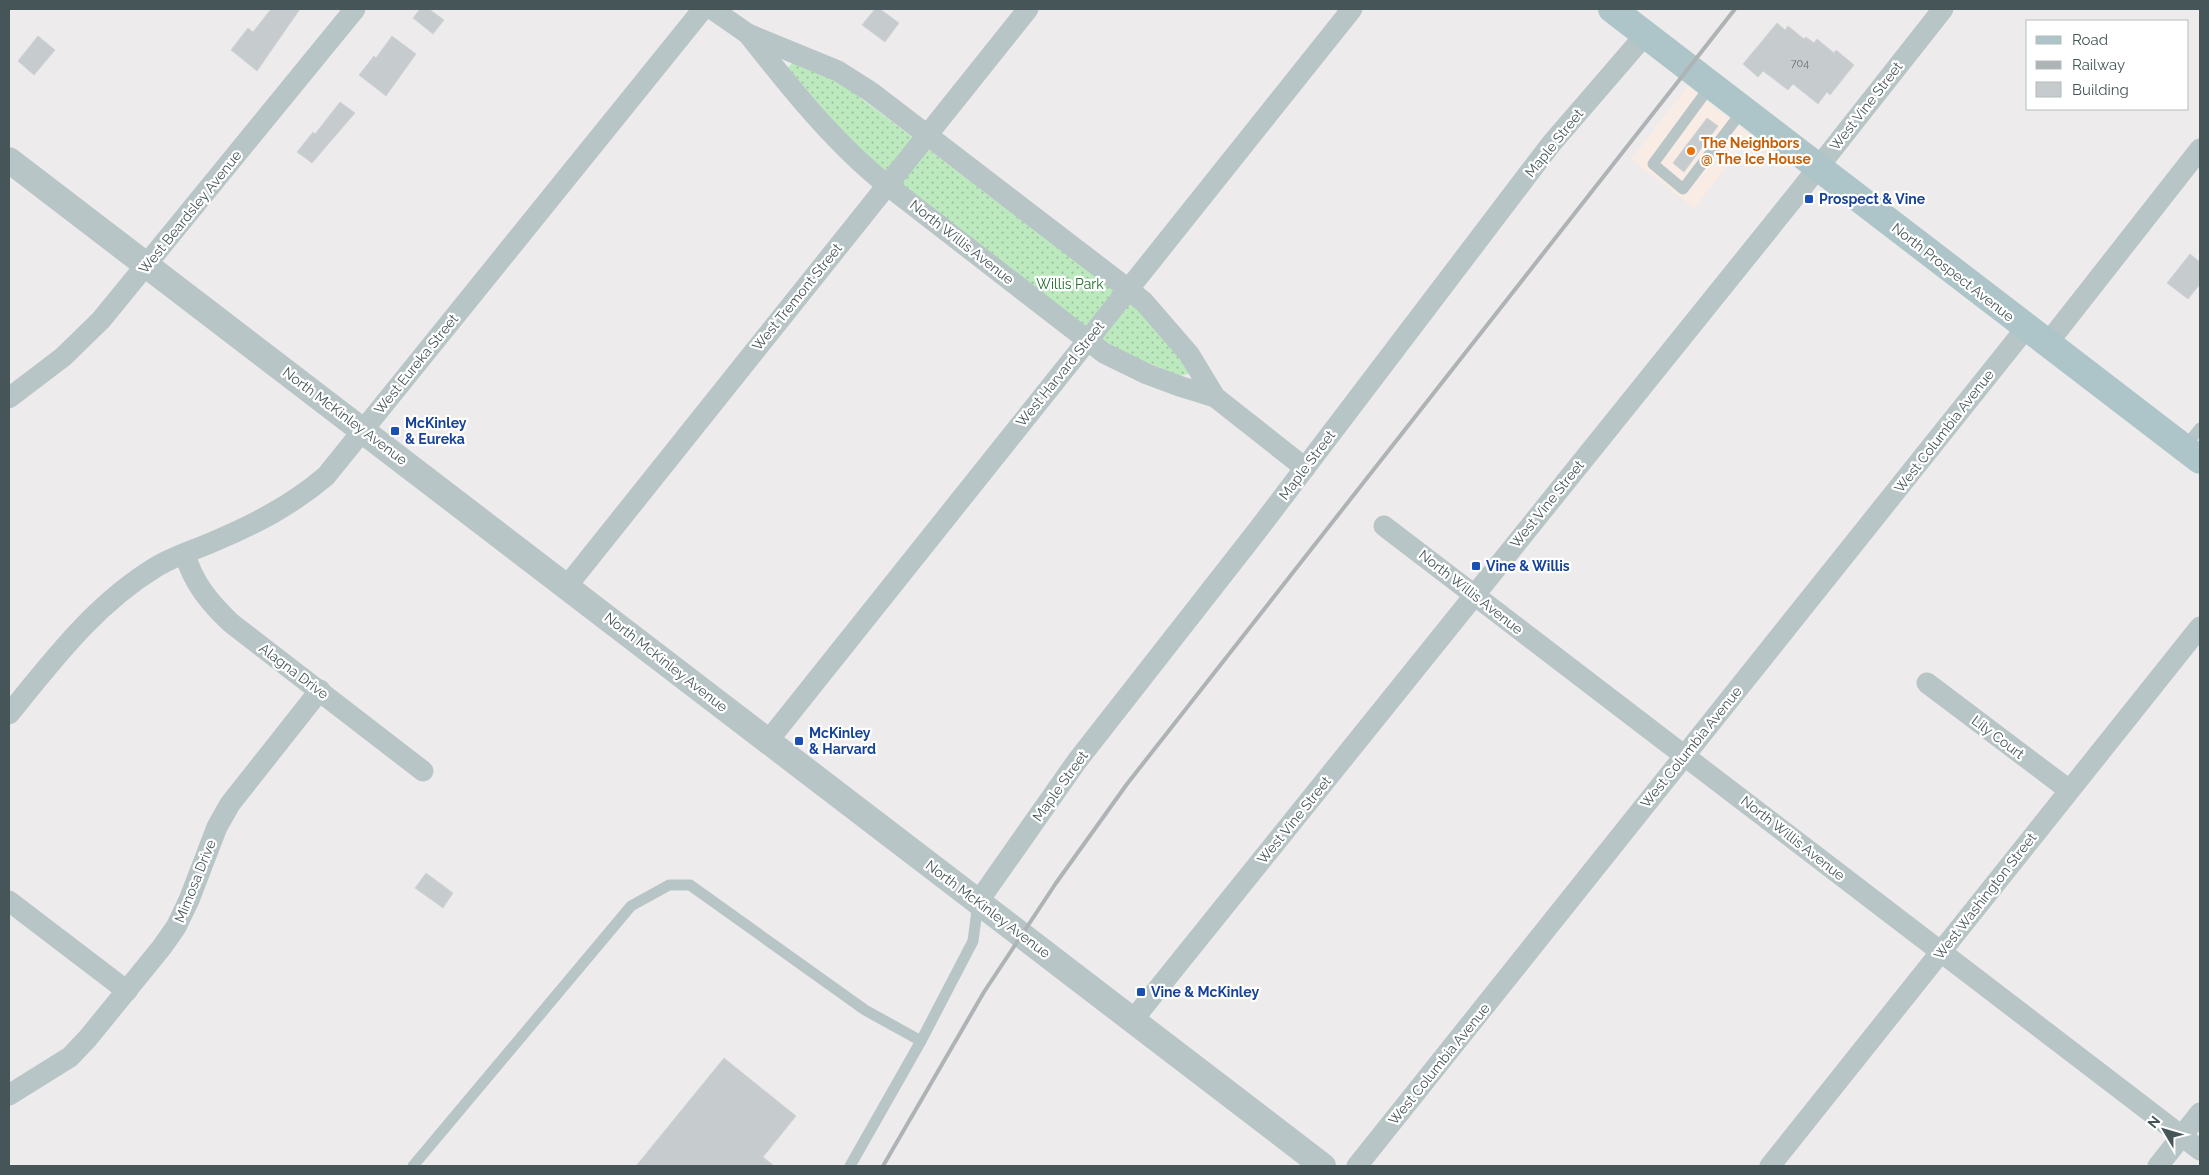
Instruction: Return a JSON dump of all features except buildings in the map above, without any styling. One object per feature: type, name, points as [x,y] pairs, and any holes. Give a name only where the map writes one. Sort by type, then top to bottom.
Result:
[{"type":"main road","name":"North Prospect Avenue","points":[[1612,9],[2036,336],[2195,445]]},
{"type":"street","name":"West Beardsley Avenue","points":[[9,398],[64,357],[101,320],[355,9]]},
{"type":"street","name":"West Eureka Street","points":[[9,714],[65,645],[90,618],[116,595],[155,567],[273,514],[304,495],[326,476],[703,9]]},
{"type":"street","name":"North Willis Avenue","points":[[712,9],[748,34],[838,71],[871,92],[1128,289],[1144,302],[1189,354],[1215,396],[1305,468]]},
{"type":"street","name":"West Tremont Street","points":[[567,586],[1028,9]]},
{"type":"street","name":"West Harvard Street","points":[[768,741],[1352,9]]},
{"type":"street","name":"West Vine Street","points":[[1132,1021],[1943,9]]},
{"type":"street","name":"North Willis Avenue","points":[[748,34],[784,80],[868,170],[887,185],[1104,353],[1125,365],[1179,386],[1215,396]]},
{"type":"street","name":"Maple Street","points":[[978,902],[1077,761],[1305,468],[1551,144],[1645,34]]},
{"type":"street","name":"West Columbia Avenue","points":[[1357,1166],[1685,754],[2036,336],[2200,149]]},
{"type":"street","name":"North McKinley Avenue","points":[[9,160],[1323,1166]]},
{"type":"street","name":"North Willis Avenue","points":[[1384,526],[1685,754],[2200,1150]]},
{"type":"street","name":"Alagna Drive","points":[[184,554],[196,582],[214,607],[231,623],[423,771]]},
{"type":"street","name":"West Washington Street","points":[[1770,1166],[2200,627]]},
{"type":"street","name":"Lily Court","points":[[1927,683],[2070,790]]},
{"type":"street","name":"Mimosa Drive","points":[[9,1095],[70,1056],[88,1038],[176,927],[189,900],[217,827],[230,804],[320,690]]},
{"type":"street","points":[[9,901],[126,991]]},
{"type":"street","points":[[2158,1166],[2200,1113]]},
{"type":"lane","points":[[1711,85],[1653,164],[1683,189],[1743,110]]},
{"type":"lane","points":[[413,1166],[631,906],[669,885],[690,885],[865,1010],[921,1041]]},
{"type":"lane","points":[[850,1166],[921,1041],[973,941],[978,902]]},
{"type":"shaded area","points":[[1688,86],[1751,136],[1694,208],[1631,159]]},
{"type":"green space","name":"Willis Park","points":[[792,63],[833,77],[1144,313],[1190,369],[1188,374],[1180,376],[1120,351],[1066,314],[861,153],[788,68]]},
{"type":"railway","points":[[883,1166],[984,992],[1056,883],[1127,784],[1735,9]]},
{"type":"place","name":"The Neighbors @ The Ice House","points":[[1691,151]]},
{"type":"place","name":"Prospect & Vine","points":[[1809,199]]},
{"type":"place","name":"McKinley & Eureka","points":[[395,431]]},
{"type":"place","name":"Vine & Willis","points":[[1476,566]]},
{"type":"place","name":"McKinley & Harvard","points":[[799,741]]},
{"type":"place","name":"Vine & McKinley","points":[[1141,992]]}]
